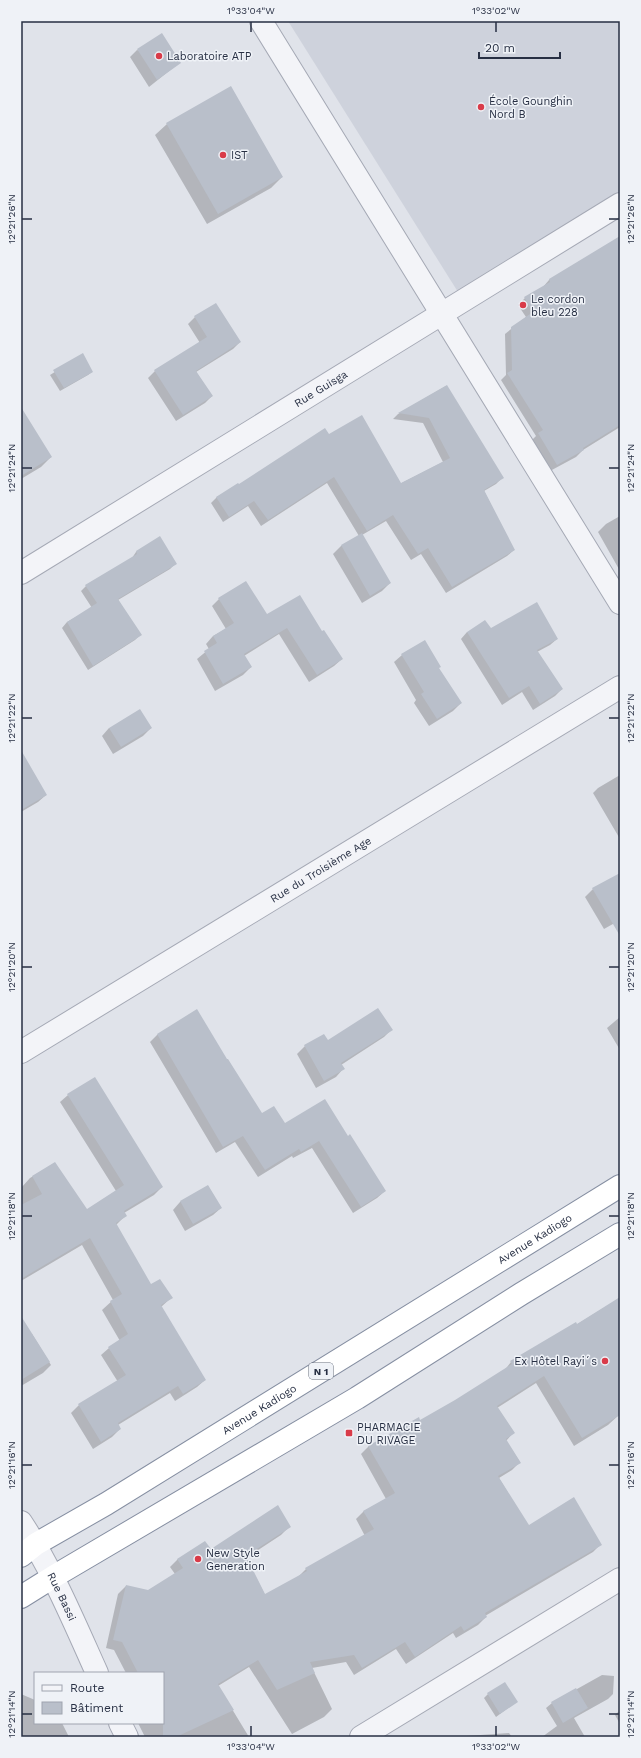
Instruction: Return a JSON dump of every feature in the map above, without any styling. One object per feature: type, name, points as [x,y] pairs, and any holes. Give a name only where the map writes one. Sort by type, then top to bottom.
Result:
[{"type":"highway","name":"Avenue Kadiogo","points":[[28,1550],[106,1504],[620,1186]]},
{"type":"highway","points":[[21,1597],[53,1576],[357,1398],[521,1294],[620,1234]]},
{"type":"street","points":[[260,21],[620,604]]},
{"type":"street","name":"Rue Guisga","points":[[21,572],[620,204]]},
{"type":"street","name":"Rue du Troisième Age","points":[[21,1052],[620,686]]},
{"type":"street","name":"Rue Bassi","points":[[21,1522],[28,1550],[53,1576],[98,1672]]},
{"type":"street","points":[[361,1737],[620,1579]]},
{"type":"street","points":[[120,1724],[126,1737]]},
{"type":"shaded area","name":"École Gounghin Nord B","points":[[288,21],[620,21],[620,193],[458,292]]},
{"type":"building","name":"Laboratoire ATP","points":[[162,33],[181,63],[157,80],[137,49]]},
{"type":"building","points":[[231,86],[283,177],[218,214],[166,123]]},
{"type":"building","points":[[620,236],[620,425],[583,448],[584,450],[557,465],[538,433],[543,430],[507,373],[512,370],[511,327],[533,312],[524,297],[550,282],[549,279]]},
{"type":"building","points":[[216,303],[241,342],[196,371],[213,396],[183,415],[154,370],[207,337],[194,316]]},
{"type":"building","points":[[83,353],[93,372],[64,388],[53,370]]},
{"type":"building","points":[[447,385],[504,478],[484,490],[515,550],[452,587],[428,548],[418,554],[393,515],[367,531],[334,477],[268,520],[254,501],[229,517],[216,497],[238,483],[239,484],[325,428],[329,434],[362,415],[401,483],[450,458],[429,418],[398,413]]},
{"type":"building","points":[[21,407],[52,457],[21,476]]},
{"type":"building","points":[[362,533],[391,583],[370,596],[341,545]]},
{"type":"building","points":[[160,536],[177,564],[118,599],[142,635],[93,666],[67,622],[97,603],[85,585],[137,554],[136,551]]},
{"type":"building","points":[[246,581],[267,614],[300,595],[322,631],[324,630],[343,659],[317,675],[287,628],[244,654],[252,667],[223,684],[204,651],[217,643],[213,636],[234,623],[218,598]]},
{"type":"building","points":[[537,602],[558,639],[537,650],[563,689],[540,704],[529,686],[509,698],[467,632],[485,620],[491,628]]},
{"type":"building","points":[[425,640],[441,667],[439,668],[462,703],[437,719],[421,694],[424,692],[401,654]]},
{"type":"building","points":[[140,709],[152,728],[121,747],[109,728]]},
{"type":"building","points":[[21,750],[47,795],[21,810]]},
{"type":"building","points":[[620,873],[620,936],[592,888]]},
{"type":"building","points":[[378,1008],[393,1030],[341,1063],[345,1069],[324,1081],[304,1045],[324,1034],[328,1040]]},
{"type":"building","points":[[197,1009],[262,1113],[274,1106],[285,1123],[325,1099],[348,1136],[350,1134],[386,1191],[361,1207],[319,1141],[301,1152],[299,1149],[265,1170],[243,1136],[223,1147],[157,1034]]},
{"type":"building","points":[[95,1077],[163,1187],[124,1211],[127,1216],[116,1223],[151,1284],[160,1279],[173,1298],[161,1305],[206,1380],[183,1394],[178,1386],[118,1423],[121,1429],[101,1442],[78,1404],[126,1375],[108,1347],[128,1334],[110,1301],[122,1294],[90,1238],[21,1279],[21,1205],[42,1194],[32,1176],[55,1162],[87,1209],[124,1185],[67,1094]]},
{"type":"building","points":[[208,1185],[222,1208],[193,1224],[180,1201]]},
{"type":"building","points":[[620,1297],[620,1415],[582,1438],[544,1376],[497,1406],[515,1433],[506,1439],[521,1463],[498,1476],[529,1525],[574,1497],[602,1545],[485,1613],[487,1617],[464,1631],[461,1626],[415,1657],[405,1642],[362,1668],[354,1655],[310,1662],[315,1673],[277,1690],[258,1660],[218,1684],[234,1710],[176,1737],[163,1737],[164,1672],[137,1672],[122,1642],[113,1640],[126,1585],[148,1590],[183,1568],[177,1559],[205,1541],[211,1549],[278,1505],[291,1527],[246,1556],[265,1594],[307,1571],[305,1568],[374,1529],[363,1511],[395,1493],[368,1446],[419,1417],[420,1420],[455,1400],[512,1364],[510,1361],[576,1322],[577,1324]]},
{"type":"building","points":[[21,1316],[50,1362],[21,1380]]},
{"type":"building","points":[[505,1682],[518,1702],[500,1714],[487,1693]]},
{"type":"building","points":[[576,1688],[588,1708],[563,1723],[551,1702]]},
{"type":"place","name":"Laboratoire ATP","points":[[159,56]]},
{"type":"place","name":"École Gounghin Nord B","points":[[481,107]]},
{"type":"place","name":"IST","points":[[223,155]]},
{"type":"place","name":"Le cordon bleu 228","points":[[523,305]]},
{"type":"place","name":"Ex Hôtel Rayi´s","points":[[605,1361]]},
{"type":"place","name":"PHARMACIE DU RIVAGE","points":[[349,1433]]},
{"type":"place","name":"New Style Generation","points":[[198,1559]]}]
